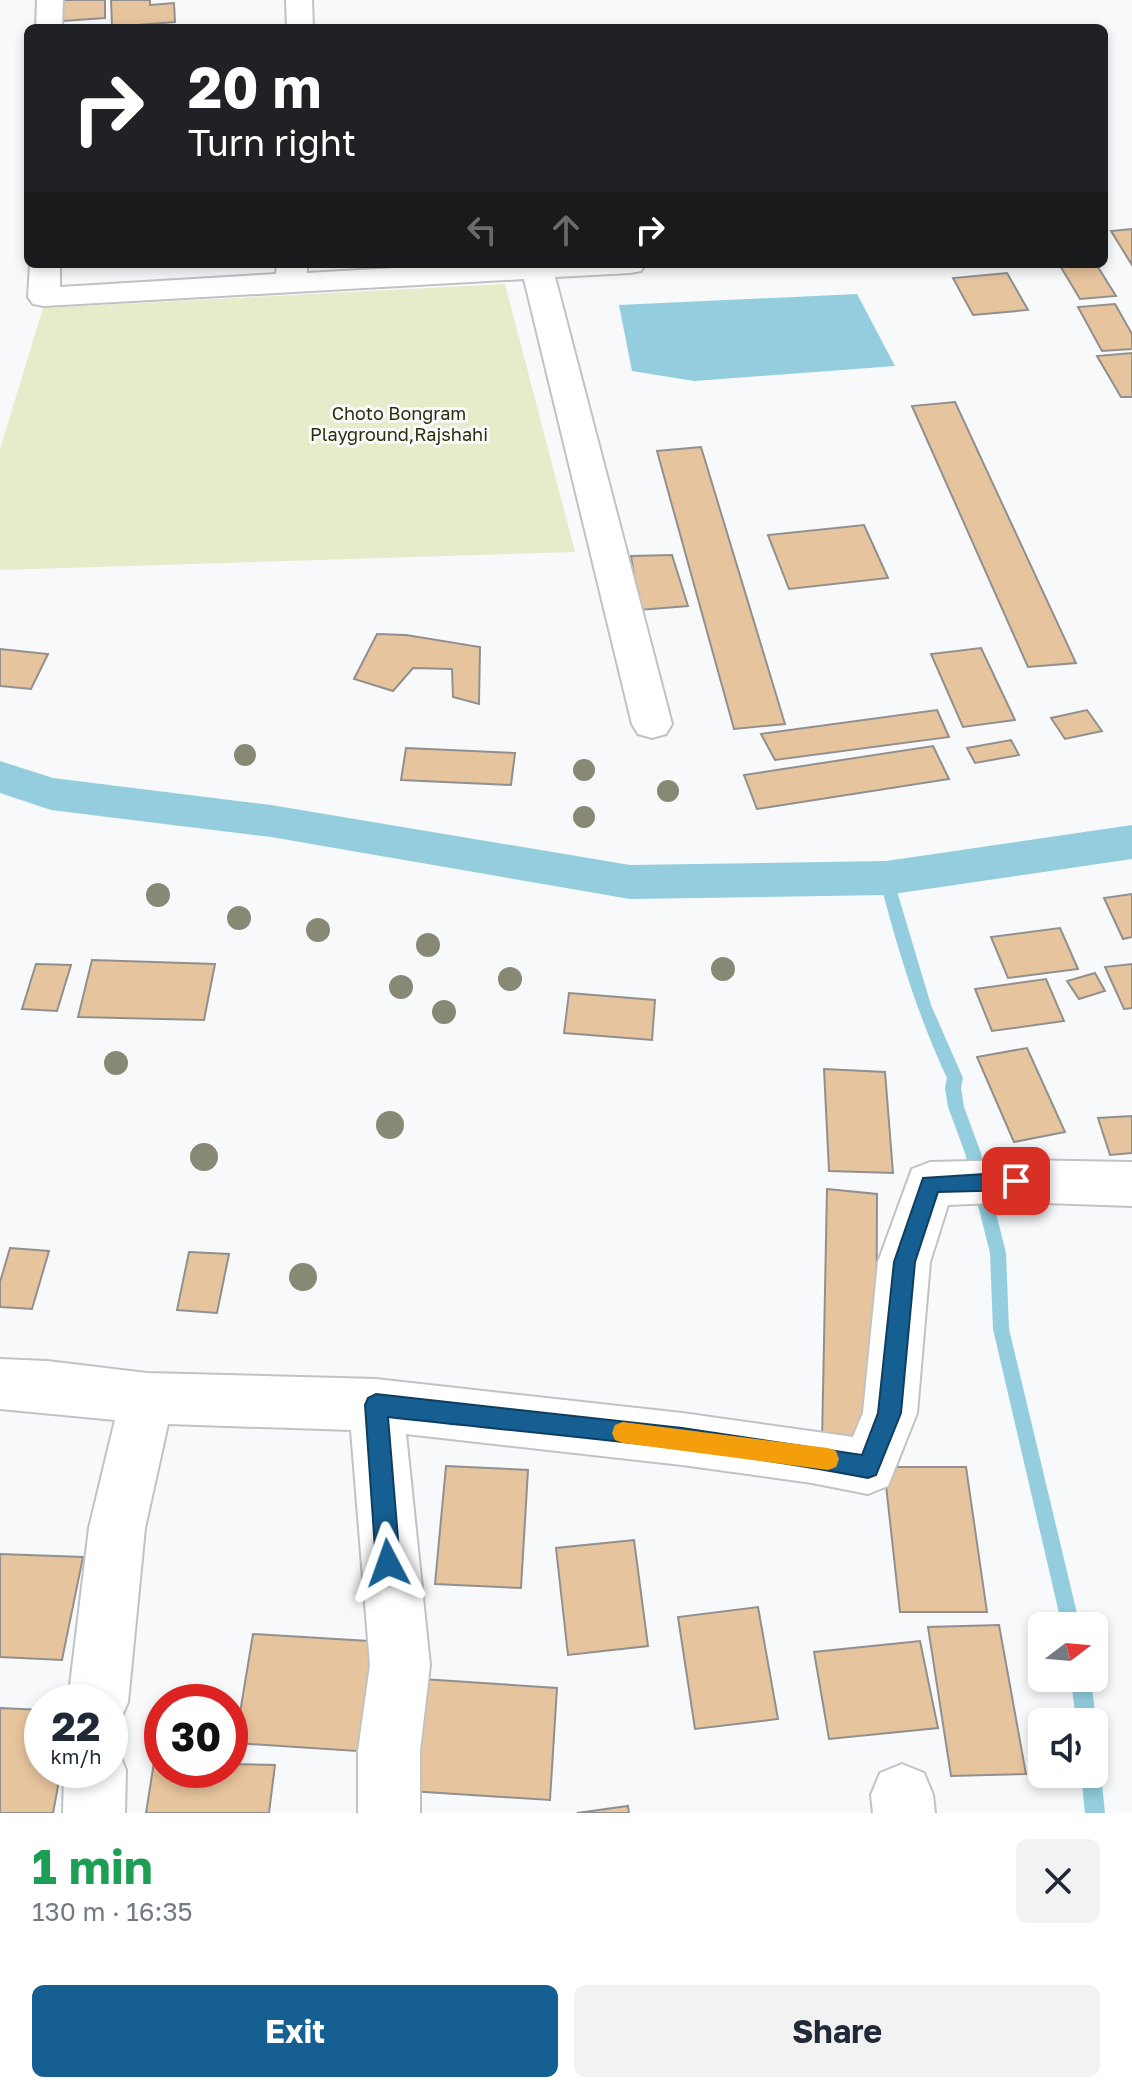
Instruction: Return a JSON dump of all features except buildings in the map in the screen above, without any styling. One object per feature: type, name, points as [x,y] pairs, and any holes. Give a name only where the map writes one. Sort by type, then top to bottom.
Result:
[{"type":"street","points":[[49,24],[50,0]]},
{"type":"street","points":[[299,0],[300,24]]},
{"type":"street","points":[[45,268],[44,297],[292,274],[556,268]]},
{"type":"street","points":[[537,269],[652,724]]},
{"type":"street","points":[[0,1384],[47,1386],[147,1398],[376,1405],[711,1443],[868,1467],[890,1413],[904,1262],[930,1184],[1132,1184]]},
{"type":"street","points":[[100,1684],[117,1528],[147,1398]]},
{"type":"street","points":[[376,1405],[391,1594],[400,1665],[389,1751],[389,1813]]},
{"type":"street","points":[[94,1813],[95,1788]]},
{"type":"green space","name":"Choto Bongram Playground,Rajshahi","points":[[505,284],[575,552],[0,570],[0,449],[43,308]]},
{"type":"water","points":[[857,294],[895,366],[694,381],[632,371],[619,305]]},
{"type":"waterway","points":[[0,777],[51,794],[271,821],[630,882],[886,878],[1132,842]]},
{"type":"waterway","points":[[886,878],[923,1005],[955,1078],[956,1107],[973,1153],[998,1253],[1001,1329],[1068,1612]]},
{"type":"waterway","points":[[1083,1692],[1084,1708]]},
{"type":"waterway","points":[[1092,1788],[1095,1813]]},
{"type":"slow traffic","points":[[623,1433],[828,1459]]},
{"type":"route","points":[[388,1563],[376,1405],[682,1439],[812,1456],[868,1467],[890,1413],[904,1262],[930,1184],[1016,1181]]}]
